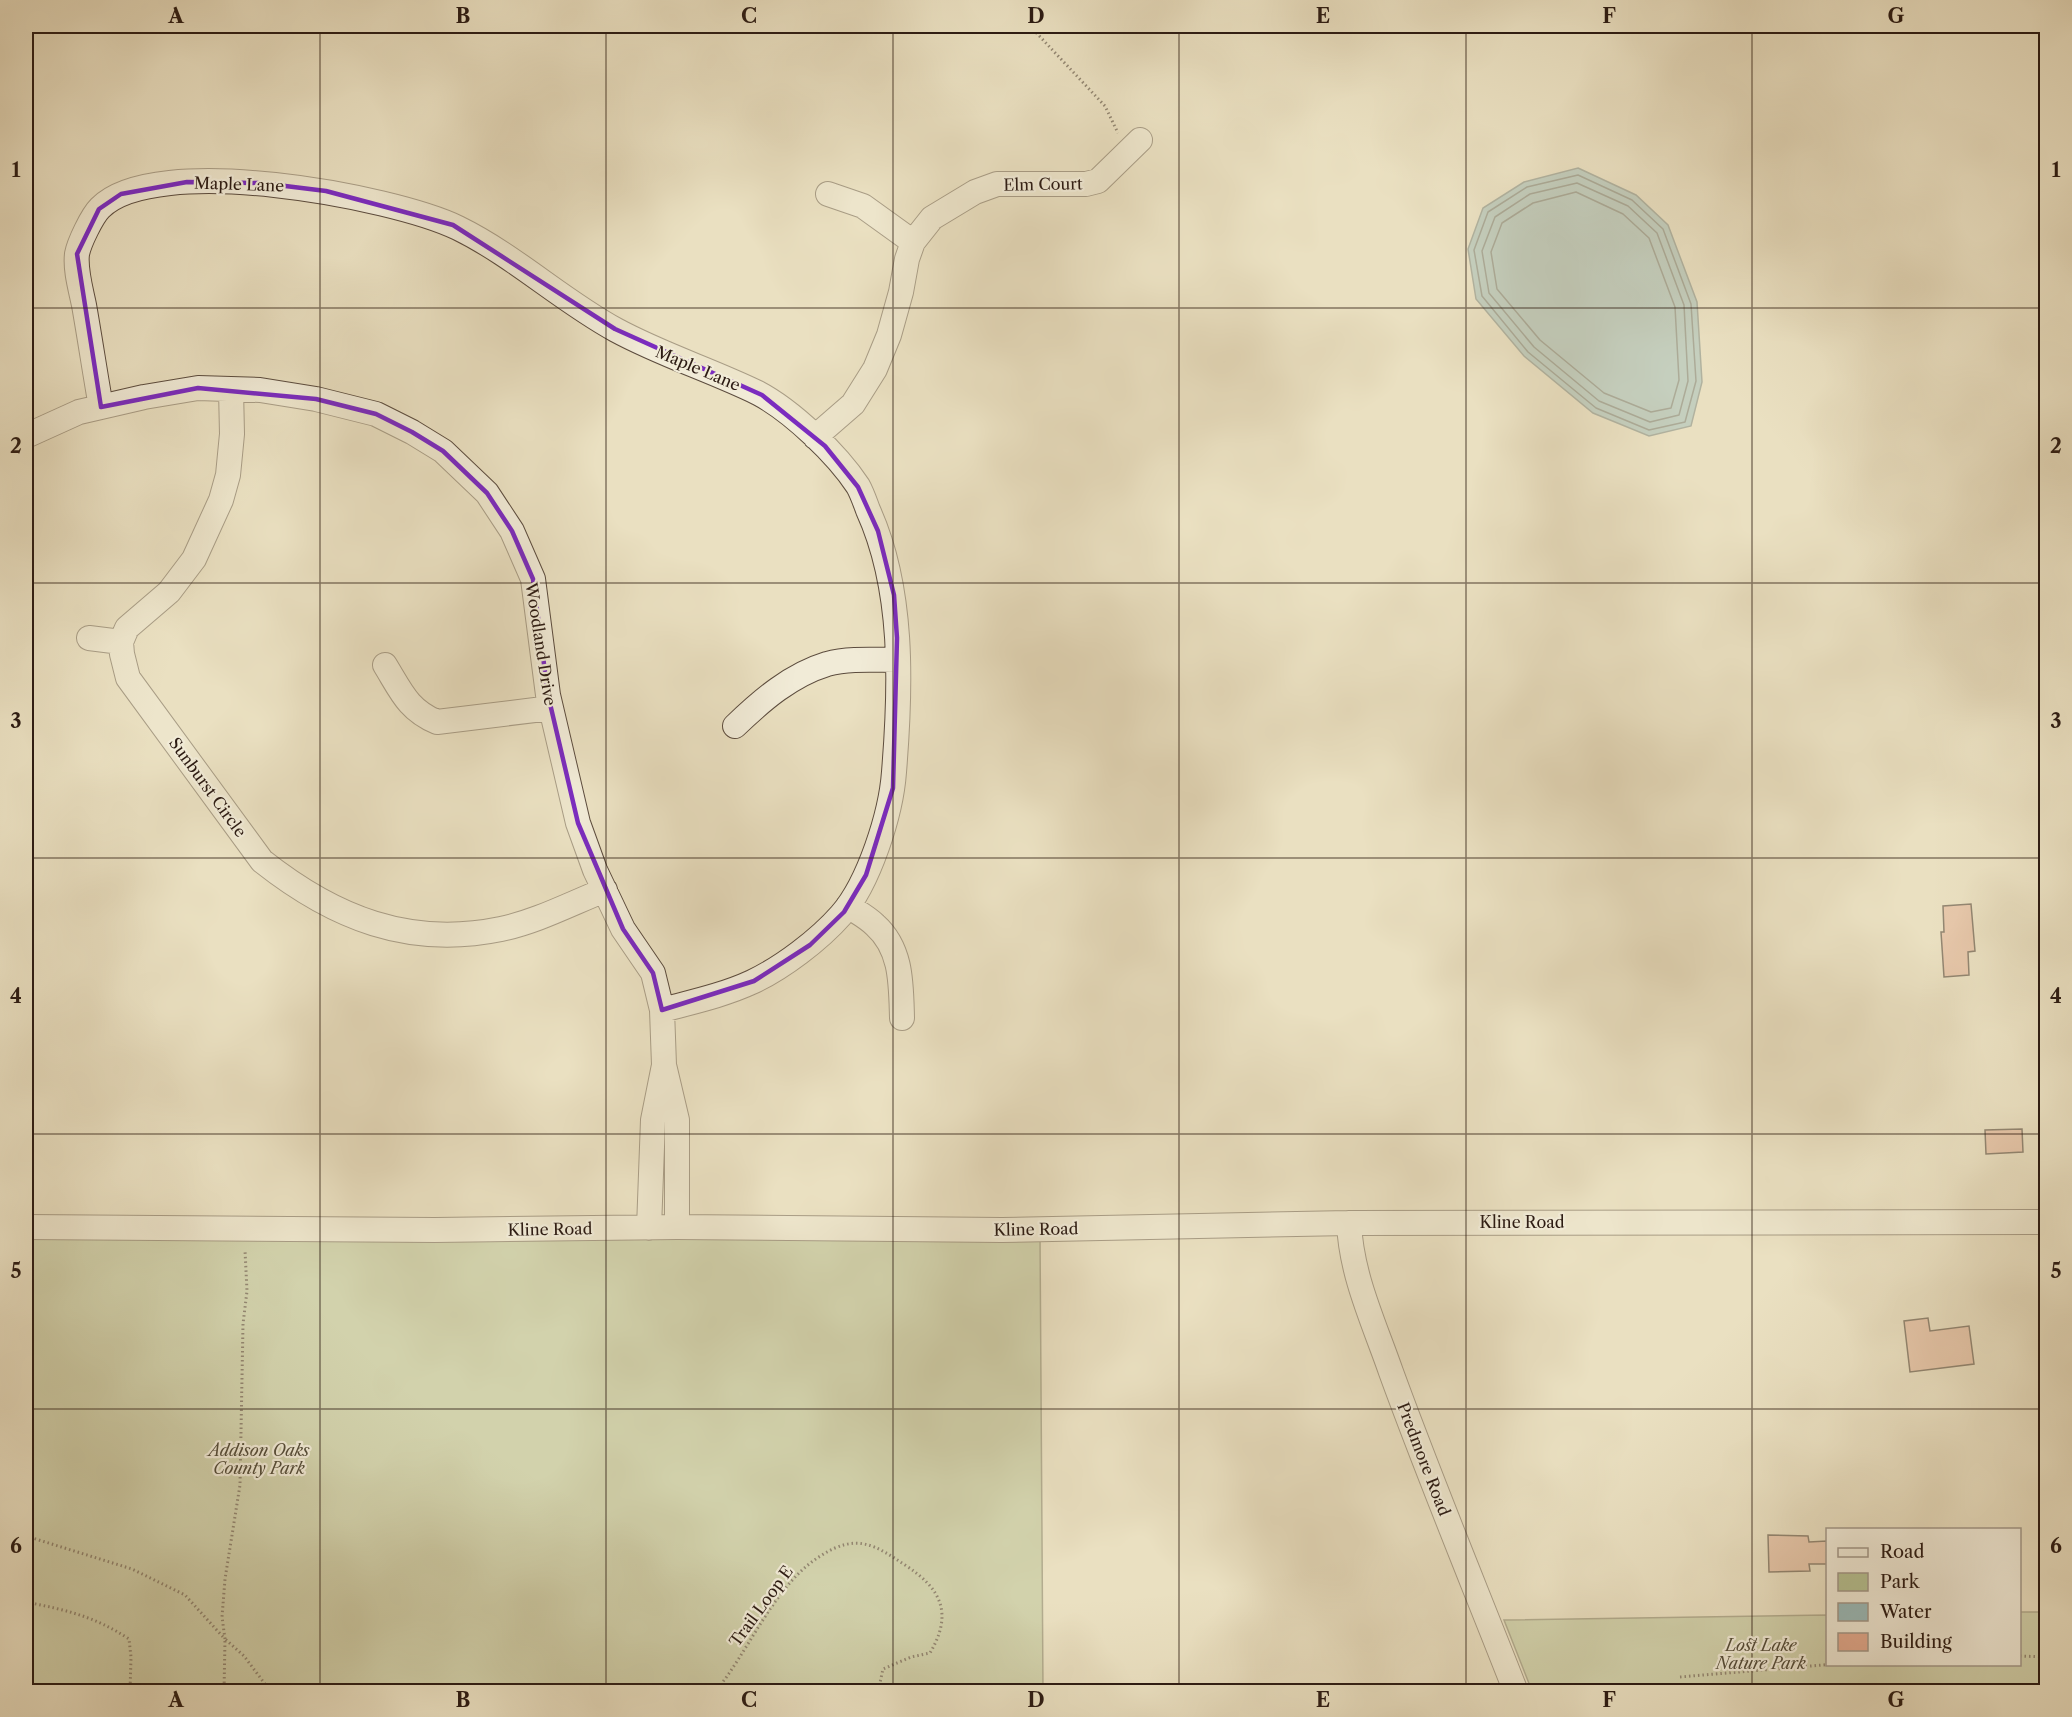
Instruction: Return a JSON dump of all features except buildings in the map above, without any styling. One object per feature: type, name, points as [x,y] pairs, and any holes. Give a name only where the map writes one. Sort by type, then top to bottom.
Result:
[{"type":"street","name":"Elm Court","points":[[815,437],[853,404],[876,369],[889,335],[913,242],[932,218],[975,192],[997,184],[1098,182],[1134,147]]},
{"type":"street","name":"Maple Lane","points":[[101,407],[77,254],[86,231],[99,209],[121,194],[147,187],[187,182],[261,183],[326,191],[407,210],[453,225],[488,243],[534,274],[578,308],[615,329],[658,352],[762,395],[825,446],[858,487],[878,531],[894,595],[897,738],[893,789],[885,823],[866,875],[848,906],[810,945],[754,981],[711,997],[662,1010]]},
{"type":"street","points":[[828,194],[863,206],[913,242]]},
{"type":"street","name":"Woodland Drive","points":[[26,436],[79,412],[144,397],[198,388],[260,390],[316,399],[376,414],[443,451],[487,493],[512,531],[533,579],[551,708],[578,823],[623,929],[653,973],[662,1010],[664,1065],[677,1120],[677,1227]]},
{"type":"street","points":[[89,638],[122,642],[127,628],[169,592],[194,559],[221,500],[228,475],[232,434],[231,390]]},
{"type":"street","name":"Sunburst Circle","points":[[122,642],[122,654],[128,678],[262,861],[286,880],[358,920],[412,934],[458,934],[502,929],[605,890]]},
{"type":"street","points":[[735,726],[766,696],[801,675],[828,664],[855,660],[897,660]]},
{"type":"street","points":[[385,665],[409,704],[423,716],[437,722],[551,708]]},
{"type":"street","points":[[848,906],[876,925],[891,945],[899,963],[902,1018]]},
{"type":"street","name":"Woodland Drive","points":[[650,1228],[653,1120],[664,1065]]},
{"type":"street","name":"Kline Road","points":[[26,1227],[435,1230],[677,1227],[1002,1230],[1349,1223],[2046,1222]]},
{"type":"street","name":"Predmore Road","points":[[1349,1223],[1350,1248],[1354,1265],[1407,1417],[1516,1692]]},
{"type":"path","points":[[1030,26],[1106,105],[1134,147]]},
{"type":"path","points":[[224,1692],[225,1639],[222,1617],[225,1579],[240,1485],[243,1324],[246,1309],[247,1272],[244,1229]]},
{"type":"path","points":[[26,1536],[132,1569],[185,1595],[225,1639],[244,1656],[271,1692]]},
{"type":"path","name":"Trail Loop E","points":[[715,1692],[775,1603],[807,1564],[837,1546],[851,1544],[870,1544],[919,1573],[932,1586],[939,1599],[942,1614],[940,1636],[930,1653],[911,1657],[882,1669],[878,1692]]},
{"type":"path","points":[[26,1602],[106,1624],[129,1639],[130,1692]]},
{"type":"path","points":[[2021,1656],[2046,1657]]},
{"type":"path","points":[[1680,1677],[1826,1666]]},
{"type":"highlighted area","points":[[187,182],[261,183],[326,191],[453,225],[615,329],[762,395],[825,446],[858,487],[878,531],[894,595],[897,638],[893,788],[866,875],[844,912],[810,945],[754,981],[662,1010],[653,973],[623,929],[578,823],[548,695],[533,579],[512,531],[487,493],[443,451],[412,432],[376,414],[316,399],[198,388],[101,407],[77,254],[99,209],[121,194]]},
{"type":"green space","name":"Addison Oaks County Park","points":[[26,1225],[1040,1236],[1043,1691],[26,1692]]},
{"type":"green space","name":"Lost Lake Nature Park","points":[[2021,1612],[2046,1612],[2046,1691],[1532,1691],[1504,1620],[1826,1615],[1826,1666],[2021,1666]]},
{"type":"water","points":[[1578,168],[1636,195],[1668,225],[1697,302],[1702,382],[1691,426],[1649,436],[1593,413],[1524,356],[1476,299],[1468,249],[1483,208],[1524,182]]}]
